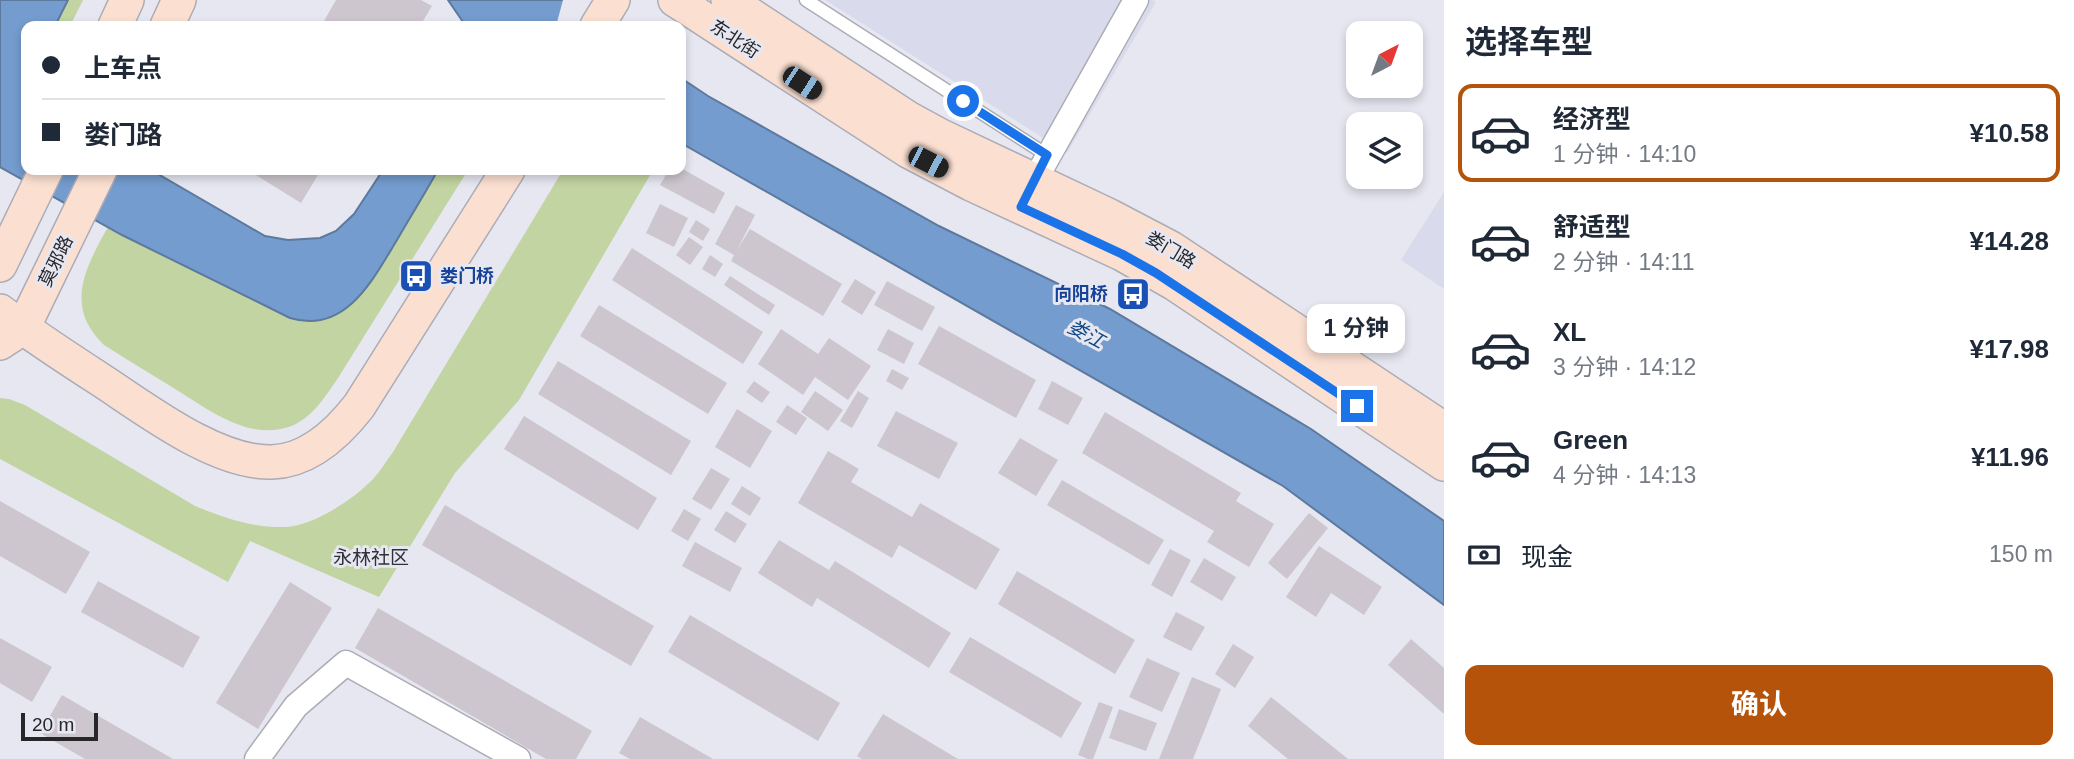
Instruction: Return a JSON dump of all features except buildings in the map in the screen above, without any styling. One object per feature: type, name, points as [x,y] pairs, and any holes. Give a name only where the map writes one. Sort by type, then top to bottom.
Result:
[{"type":"main road","points":[[117,21],[127,0]]},
{"type":"main road","points":[[169,21],[179,0]]},
{"type":"main road","points":[[600,21],[613,0]]},
{"type":"main road","name":"东北街","points":[[675,0],[874,112]]},
{"type":"main road","name":"东北街","points":[[728,0],[874,112]]},
{"type":"main road","name":"娄门路","points":[[874,112],[928,162],[1034,181],[1171,248],[1444,429]]},
{"type":"main road","points":[[0,265],[44,175]]},
{"type":"main road","name":"莫邪路","points":[[8,327],[67,239],[98,175]]},
{"type":"main road","points":[[8,327],[207,446],[248,460],[273,462],[298,457],[316,448],[339,429],[359,406],[505,175]]},
{"type":"main road","name":"娄门路","points":[[1034,181],[1122,254],[1175,284],[1444,464]]},
{"type":"street","points":[[1034,181],[1136,0]]},
{"type":"street","points":[[257,759],[296,706],[346,663],[518,759]]},
{"type":"lane","points":[[806,0],[1034,181]]},
{"type":"shaded area","points":[[825,0],[1152,0],[1156,2],[1067,153]]},
{"type":"shaded area","points":[[1444,192],[1444,289],[1401,260]]},
{"type":"green space","points":[[68,0],[83,0],[72,21],[58,21]]},
{"type":"green space","points":[[435,175],[465,175],[316,408],[294,425],[270,430],[255,429],[226,419],[104,345],[92,331],[82,302],[86,272],[108,227],[290,318],[301,321],[329,317],[379,269]]},
{"type":"green space","points":[[560,175],[650,175],[519,400],[455,473],[379,597],[250,541],[228,582],[0,459],[0,398],[25,405],[195,506],[250,524],[285,527],[321,517],[366,486],[393,452]]},
{"type":"water","points":[[0,0],[68,0],[58,21],[21,21],[21,175],[160,175],[265,236],[288,240],[320,238],[336,231],[354,214],[380,175],[435,175],[378,271],[356,300],[327,318],[310,321],[290,318],[122,235],[0,167]]},
{"type":"water","points":[[448,0],[590,0],[624,21],[462,21]]},
{"type":"water","name":"娄江","points":[[686,81],[939,226],[1110,309],[1311,429],[1444,521],[1444,605],[1283,486],[686,146]]},
{"type":"pier","points":[[563,0],[597,0],[631,21],[557,21]]},
{"type":"place","name":"娄门桥","points":[[416,276]]},
{"type":"place","name":"向阳桥","points":[[1133,294]]},
{"type":"district","name":"永林社区","points":[[371,557]]},
{"type":"route","points":[[963,101],[1047,155],[1021,207],[1122,254],[1175,284],[1357,406]]}]
